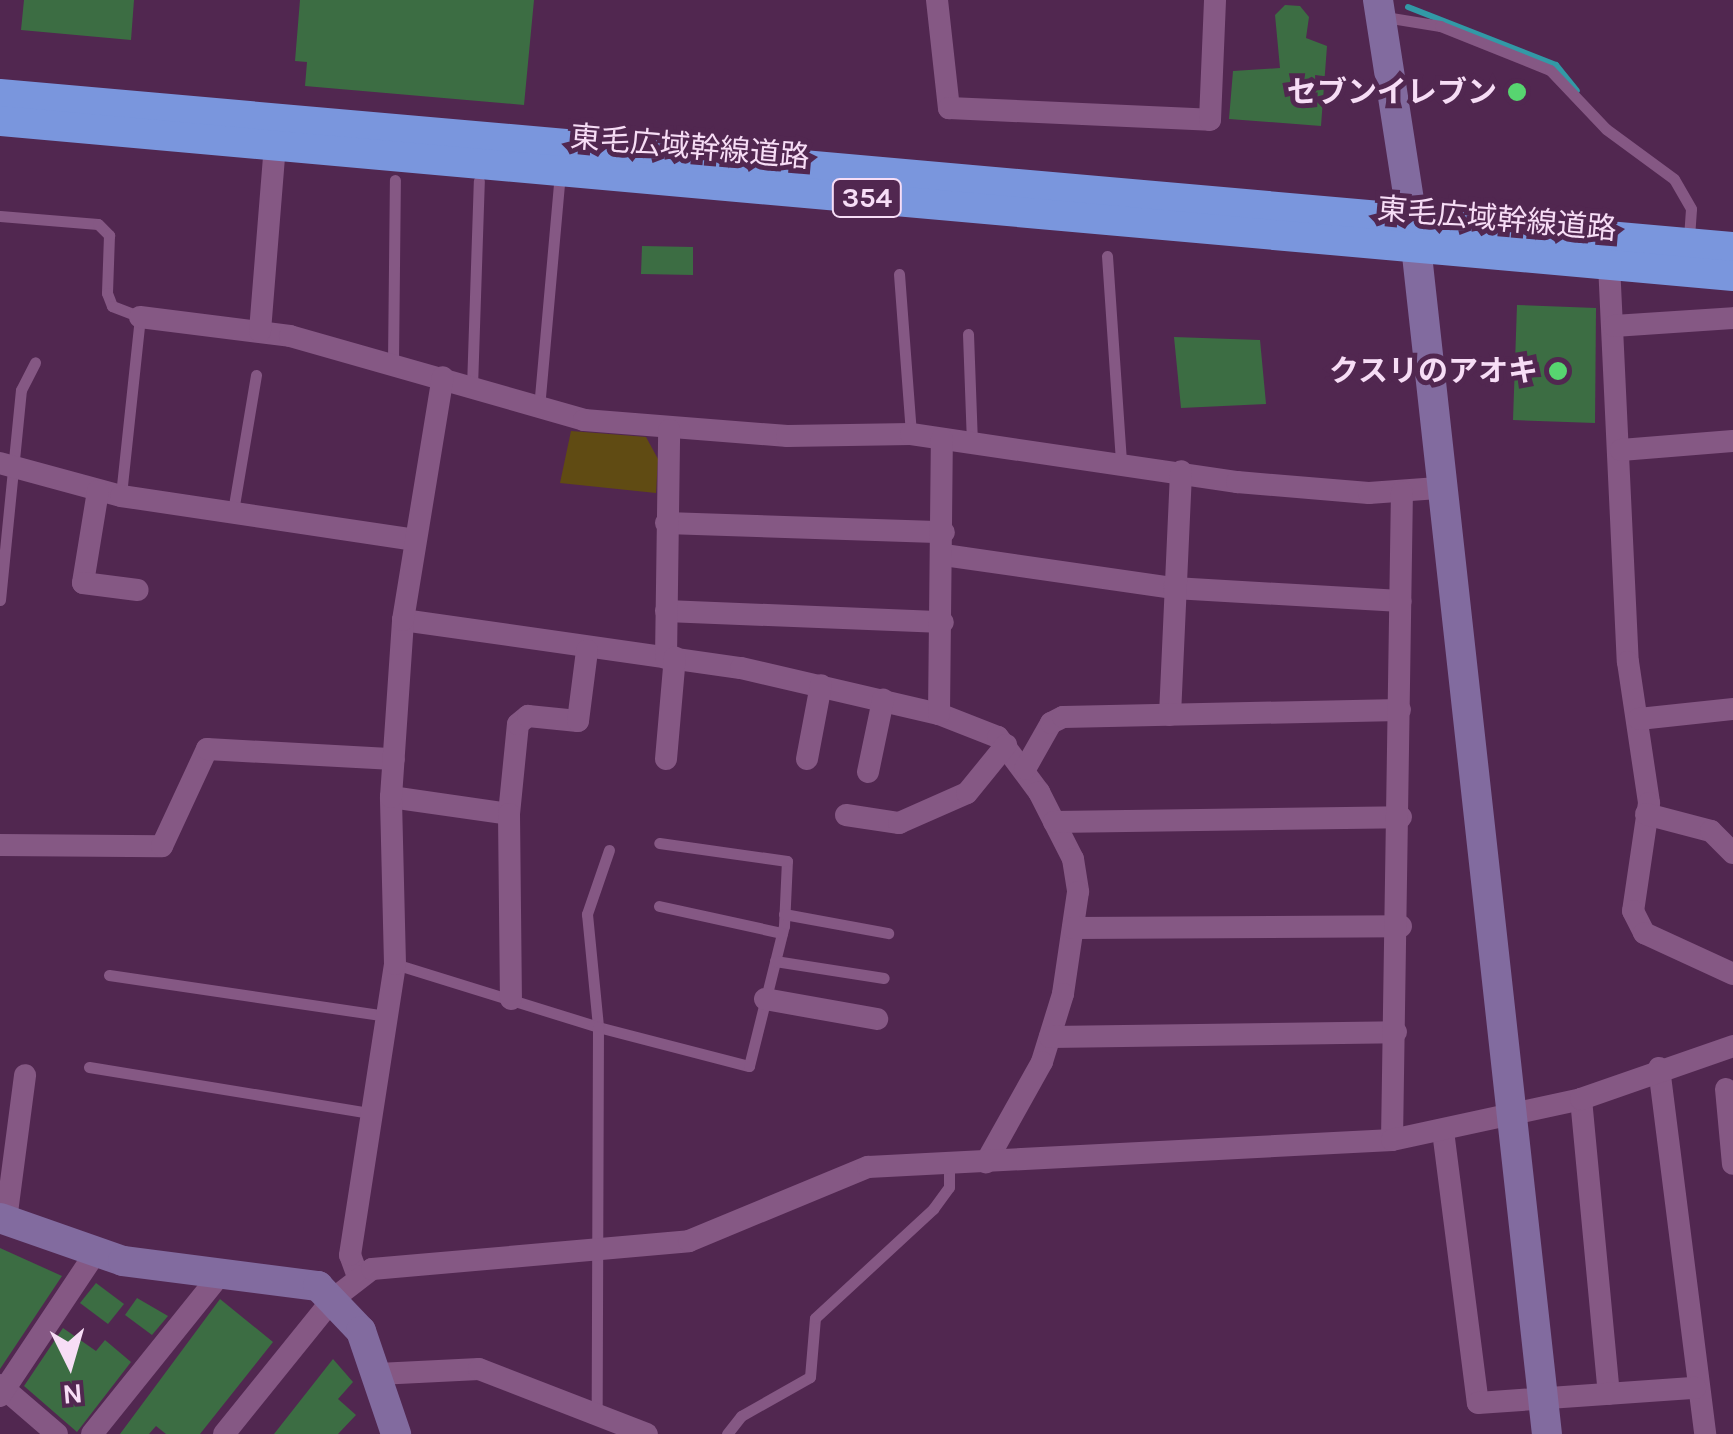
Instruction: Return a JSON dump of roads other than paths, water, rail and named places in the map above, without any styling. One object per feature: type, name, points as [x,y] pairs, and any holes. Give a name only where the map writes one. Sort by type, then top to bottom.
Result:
[{"type":"highway","name":"東毛広域幹線道路","points":[[0,94],[1414,234],[1609,264],[1733,276]]},
{"type":"highway","name":"東毛広域幹線道路","points":[[0,121],[560,171],[1414,234],[1733,247]]},
{"type":"street","points":[[936,0],[949,108],[1210,120],[1215,0]]},
{"type":"street","points":[[1379,8],[1414,234],[1438,488],[1546,1434]]},
{"type":"street","points":[[260,331],[275,146]]},
{"type":"street","points":[[1609,264],[1628,662],[1639,719],[1646,814],[1633,911],[1644,933],[1733,974]]},
{"type":"street","points":[[140,317],[260,331],[393,362],[539,408],[669,430],[911,434],[1181,471],[1402,492],[1438,488]]},
{"type":"street","points":[[1614,326],[1733,318]]},
{"type":"street","points":[[356,1274],[350,1255],[396,964],[391,797],[404,620],[443,377]]},
{"type":"street","points":[[666,759],[670,658],[666,611],[669,430]]},
{"type":"street","points":[[939,714],[944,544],[942,439]]},
{"type":"street","points":[[1620,450],[1733,441]]},
{"type":"street","points":[[5,464],[109,493],[414,540]]},
{"type":"street","points":[[1170,715],[1181,471]]},
{"type":"street","points":[[1392,1140],[1401,926],[1402,492]]},
{"type":"street","points":[[109,493],[83,583],[138,590]]},
{"type":"street","points":[[666,523],[944,544],[1174,588],[1401,602]]},
{"type":"street","points":[[666,611],[943,622]]},
{"type":"street","points":[[404,620],[588,651],[670,658],[821,685],[939,714],[1006,745],[1054,822],[1077,875],[1073,928],[1050,1037],[986,1162]]},
{"type":"street","points":[[511,999],[509,814],[518,724],[528,716],[578,720],[588,651]]},
{"type":"street","points":[[808,758],[821,685]]},
{"type":"street","points":[[868,772],[884,700]]},
{"type":"street","points":[[1639,719],[1733,709]]},
{"type":"street","points":[[1024,769],[1056,719],[1400,710]]},
{"type":"street","points":[[846,815],[899,823],[950,801],[967,793],[1006,745]]},
{"type":"street","points":[[0,845],[162,846],[207,749],[394,759]]},
{"type":"street","points":[[391,797],[509,814]]},
{"type":"street","points":[[1646,814],[1710,830],[1733,853]]},
{"type":"street","points":[[1054,822],[1402,816]]},
{"type":"street","points":[[1073,928],[1401,926]]},
{"type":"street","points":[[766,999],[876,1018]]},
{"type":"street","points":[[1050,1037],[1396,1032]]},
{"type":"street","points":[[224,1434],[356,1274],[594,1253],[716,1233],[868,1167],[1392,1140],[1581,1098],[1733,1046]]},
{"type":"street","points":[[1660,1068],[1695,1388],[1705,1434]]},
{"type":"street","points":[[26,1075],[3,1219],[96,1252],[293,1278],[333,1299],[361,1332],[396,1434]]},
{"type":"street","points":[[1726,1089],[1733,1164]]},
{"type":"street","points":[[1581,1098],[1609,1394]]},
{"type":"street","points":[[1443,1130],[1478,1403],[1695,1388]]},
{"type":"street","points":[[57,1434],[2,1390],[96,1252]]},
{"type":"street","points":[[92,1434],[223,1271]]},
{"type":"street","points":[[378,1374],[480,1369],[597,1408],[647,1434]]},
{"type":"lane","points":[[1379,8],[1440,26],[1550,70],[1606,129],[1674,179],[1691,209],[1689,244]]},
{"type":"lane","points":[[539,408],[560,171]]},
{"type":"lane","points":[[393,362],[395,180]]},
{"type":"lane","points":[[472,387],[479,181]]},
{"type":"lane","points":[[0,216],[98,224],[109,235],[107,293],[112,306],[140,317],[109,493]]},
{"type":"lane","points":[[1107,256],[1121,461]]},
{"type":"lane","points":[[899,274],[911,434]]},
{"type":"lane","points":[[968,334],[972,444]]},
{"type":"lane","points":[[0,600],[5,464],[21,390],[36,362]]},
{"type":"lane","points":[[233,512],[256,375]]},
{"type":"lane","points":[[396,964],[598,1026],[749,1066],[782,933],[787,861],[658,843]]},
{"type":"lane","points":[[597,1408],[594,1253],[598,1026],[587,914],[608,850]]},
{"type":"lane","points":[[660,906],[782,933]]},
{"type":"lane","points":[[784,914],[888,934]]},
{"type":"lane","points":[[775,961],[884,978]]},
{"type":"lane","points":[[110,976],[386,1016]]},
{"type":"lane","points":[[89,1067],[370,1113]]},
{"type":"lane","points":[[727,1434],[741,1416],[810,1377],[815,1318],[933,1209],[949,1188],[949,1162]]},
{"type":"waterway","points":[[1408,7],[1556,65],[1577,91]]},
{"type":"place","name":"セブンイレブン","points":[[1517,92]]},
{"type":"place","name":"クスリのアオキ","points":[[1558,371]]}]
